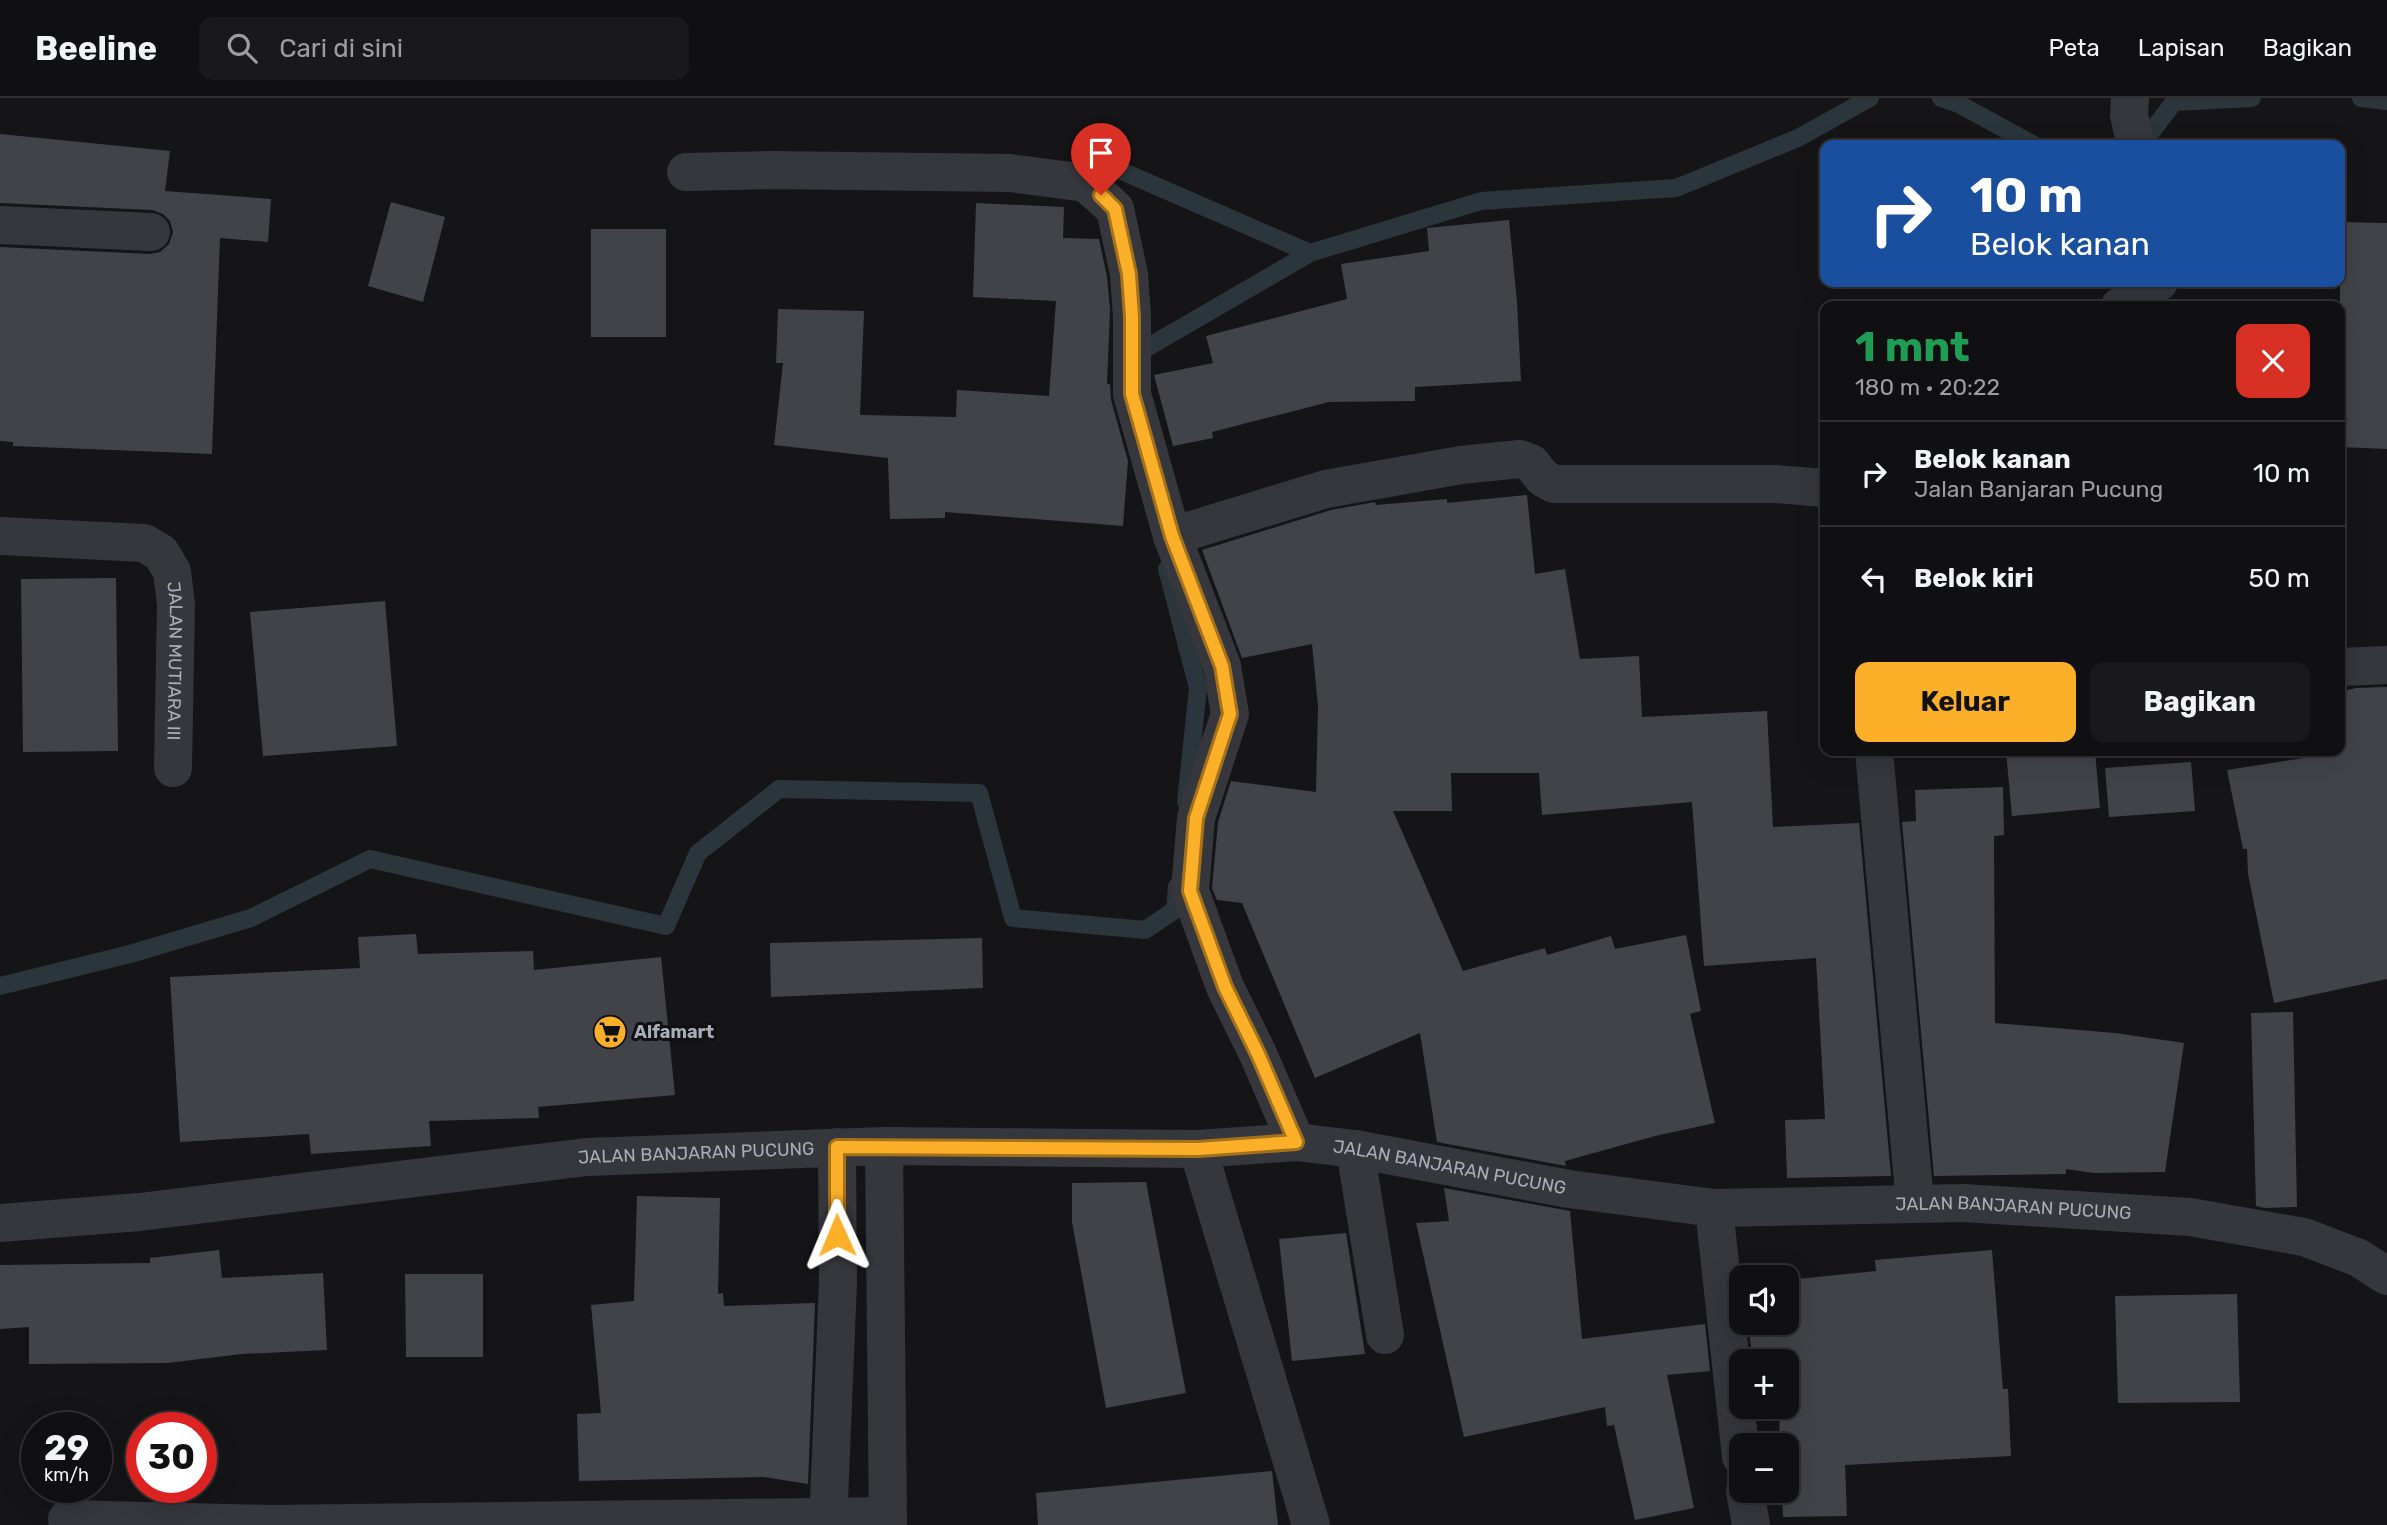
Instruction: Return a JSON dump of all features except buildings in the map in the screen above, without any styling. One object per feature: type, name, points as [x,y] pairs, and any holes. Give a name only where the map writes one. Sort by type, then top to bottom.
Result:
[{"type":"street","points":[[2130,98],[2129,116],[2135,140]]},
{"type":"street","points":[[686,172],[771,170],[1010,173],[1086,183],[1115,209],[1129,274],[1132,394],[1172,536],[1222,666],[1230,714],[1196,818],[1190,891],[1225,987],[1296,1142]]},
{"type":"street","points":[[0,225],[151,232]]},
{"type":"street","points":[[2128,301],[2151,287]]},
{"type":"street","points":[[1172,536],[1326,489],[1461,465],[1520,459],[1531,463],[1543,478],[1554,484],[1775,484],[1820,488]]},
{"type":"street","name":"JALAN MUTIARA III","points":[[0,536],[144,542],[161,553],[172,572],[176,604],[173,768]]},
{"type":"street","points":[[2345,667],[2387,665]]},
{"type":"street","points":[[1874,756],[1915,1203]]},
{"type":"street","name":"JALAN BANJARAN PUCUNG","points":[[0,1223],[140,1212],[587,1157],[884,1146],[1198,1149],[1296,1142],[1355,1149],[1569,1189],[1714,1208],[1964,1203],[2190,1217],[2304,1237],[2360,1258],[2387,1276]]},
{"type":"street","points":[[67,1520],[270,1524],[888,1521],[884,1146]]},
{"type":"street","points":[[828,1521],[838,1282],[837,1147]]},
{"type":"street","points":[[1198,1149],[1311,1525]]},
{"type":"street","points":[[1355,1149],[1385,1335]]},
{"type":"street","points":[[1714,1208],[1738,1433]]},
{"type":"street","points":[[1747,1503],[1751,1525]]},
{"type":"waterway","points":[[1124,172],[1310,253],[1481,201],[1676,188],[1798,138],[1870,98]]},
{"type":"waterway","points":[[1941,98],[1959,104],[2025,140]]},
{"type":"waterway","points":[[2152,131],[2174,102],[2252,98]]},
{"type":"waterway","points":[[2361,98],[2387,101]]},
{"type":"waterway","points":[[1131,357],[1310,253]]},
{"type":"waterway","points":[[1167,569],[1198,688],[1186,802]]},
{"type":"waterway","points":[[0,986],[130,954],[251,918],[370,859],[666,926],[698,853],[779,789],[979,793],[1013,918],[1145,930],[1175,910],[1177,886]]},
{"type":"place","name":"Alfamart","points":[[610,1032]]},
{"type":"route","points":[[837,1235],[837,1147],[1198,1149],[1296,1142],[1225,987],[1190,891],[1196,818],[1230,714],[1222,666],[1172,536],[1132,394],[1129,274],[1115,209],[1101,195]]}]
